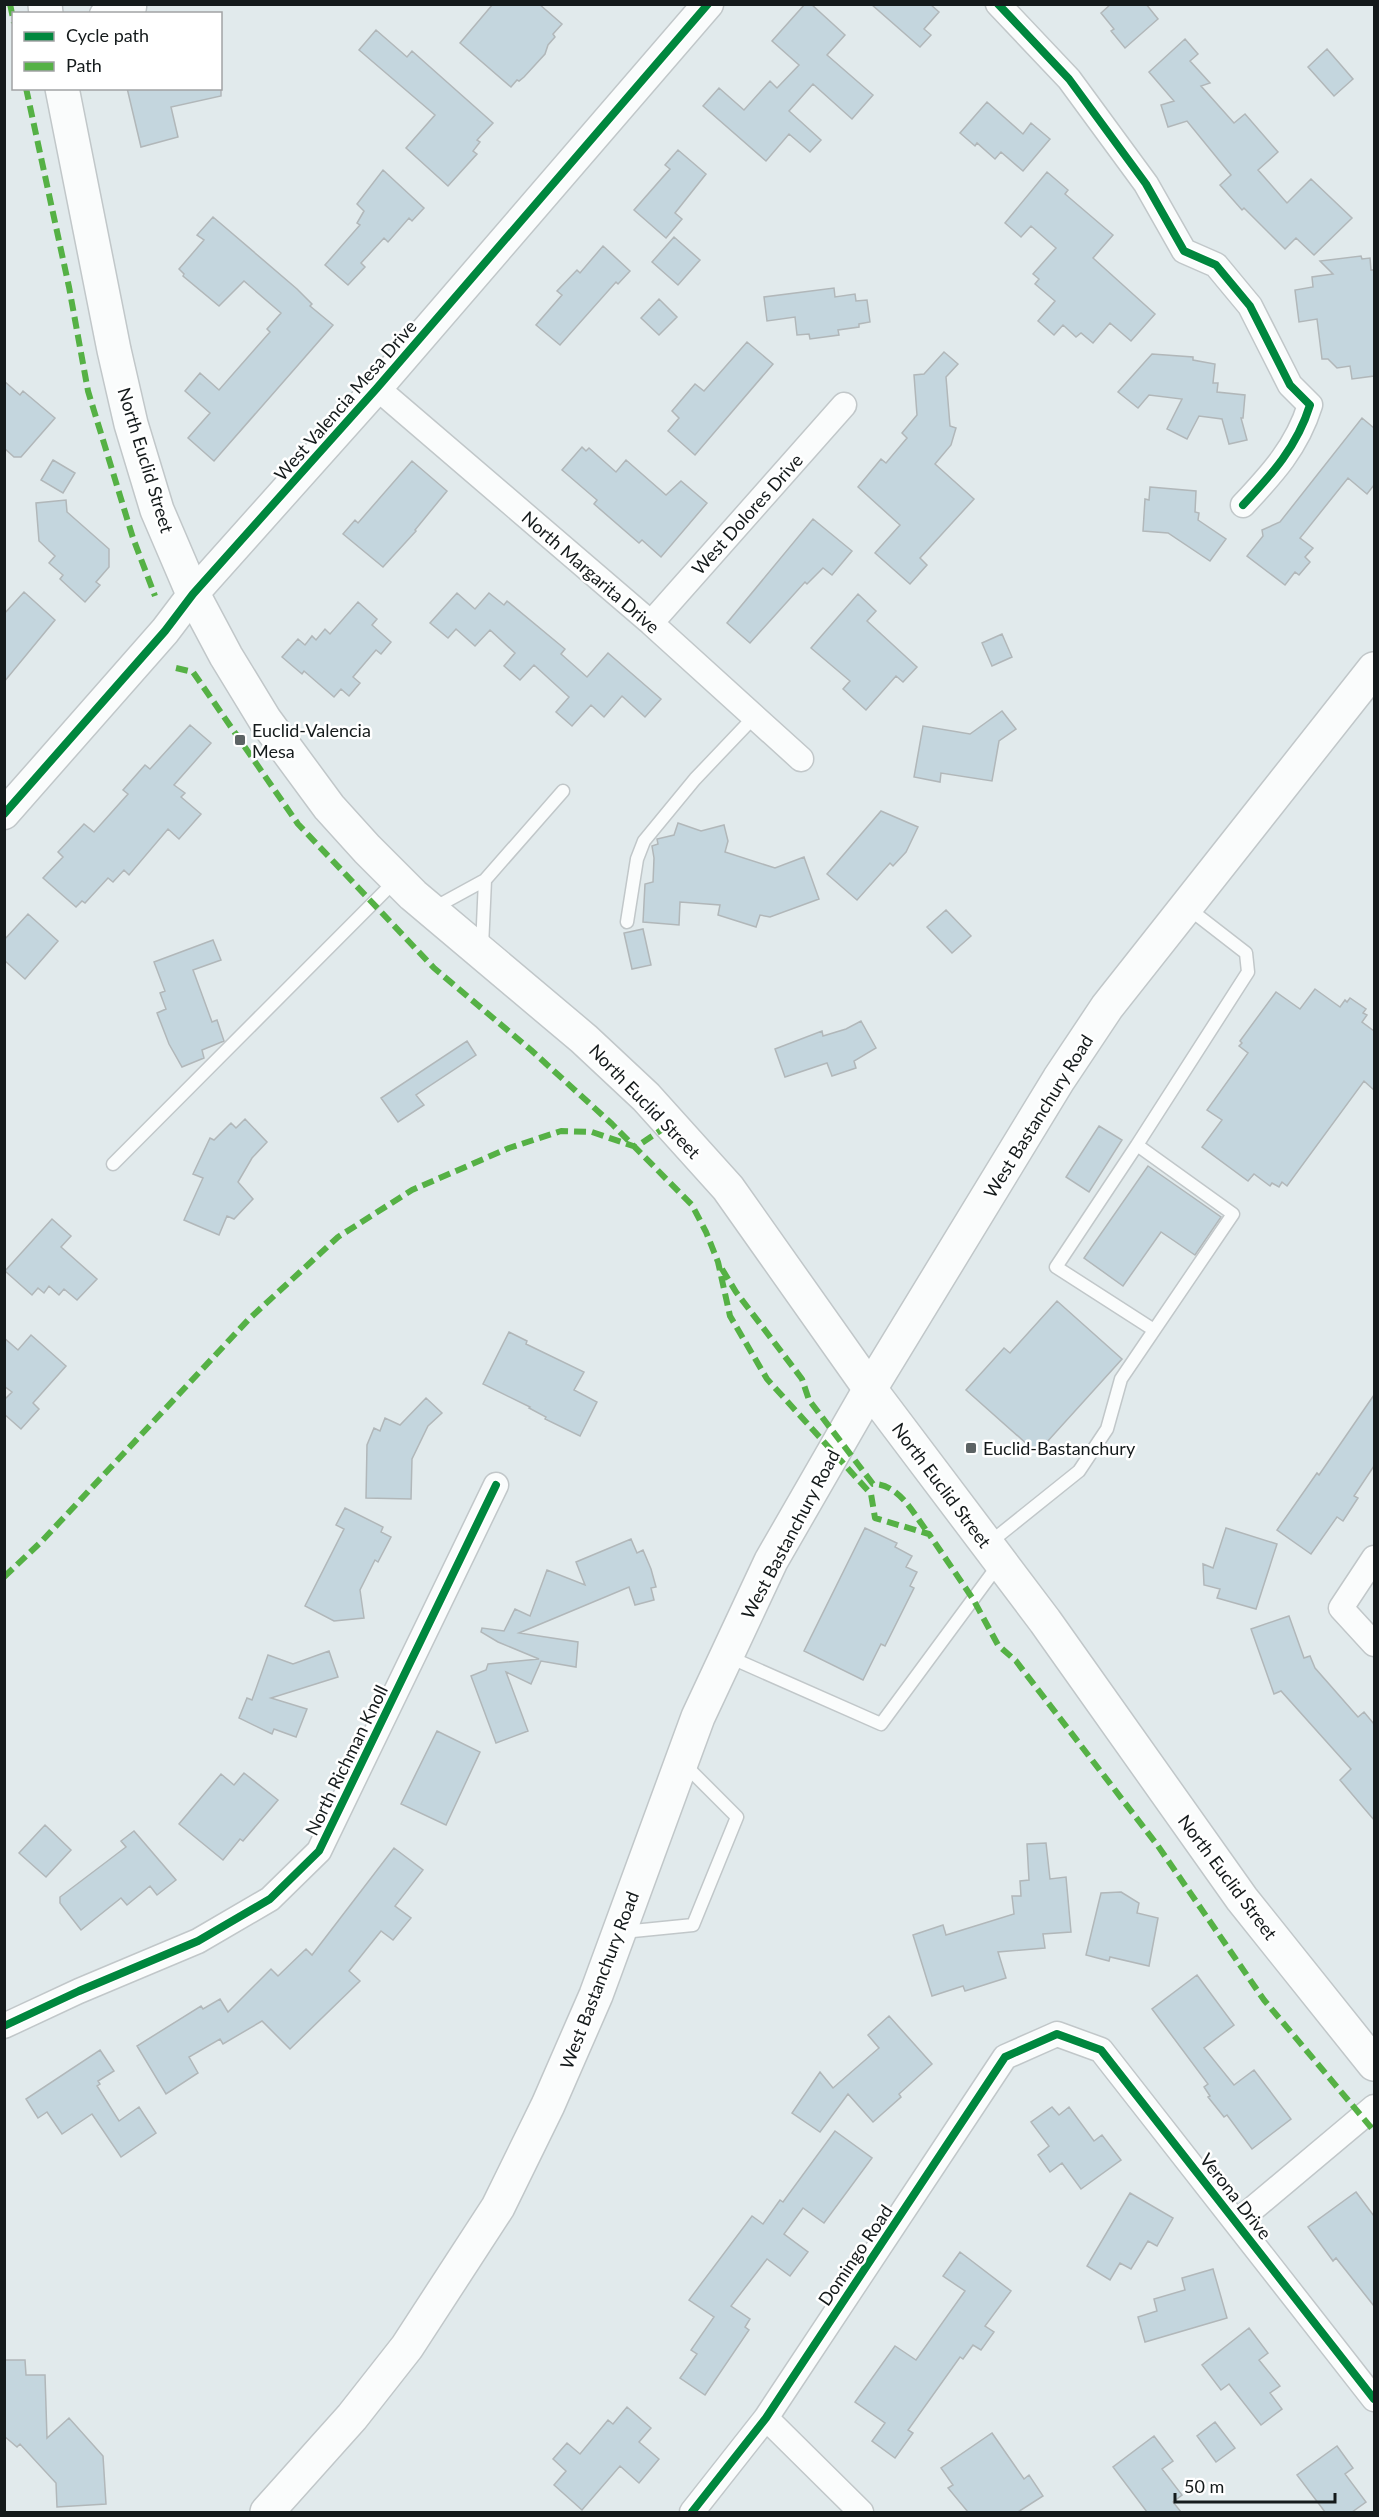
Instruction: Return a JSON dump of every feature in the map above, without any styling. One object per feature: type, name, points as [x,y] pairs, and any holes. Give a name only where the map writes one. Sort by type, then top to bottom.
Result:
[{"type":"main road","name":"North Euclid Street","points":[[62,90],[131,424],[158,510],[193,594],[226,656],[265,720],[329,807],[397,879],[646,1096],[728,1188],[870,1389],[1045,1621],[1242,1899],[1374,2064]]},
{"type":"main road","name":"West Bastanchury Road","points":[[267,2512],[352,2417],[406,2347],[498,2207],[548,2105],[596,1995],[698,1716],[771,1561],[870,1389],[1059,1079],[1107,1007],[1374,669]]},
{"type":"street","name":"West Valencia Mesa Drive","points":[[4,814],[165,631],[193,594],[377,388],[708,4]]},
{"type":"street","points":[[998,4],[1069,79],[1146,184],[1184,251],[1216,266],[1250,306],[1290,385],[1310,405],[1304,424],[1280,466],[1243,505]]},
{"type":"street","points":[[111,12],[134,7]]},
{"type":"street","name":"North Margarita Drive","points":[[377,388],[651,623],[801,759]]},
{"type":"street","name":"West Dolores Drive","points":[[651,623],[844,405]]},
{"type":"street","name":"North Richman Knoll","points":[[4,2026],[79,1991],[198,1941],[270,1899],[319,1851],[496,1485]]},
{"type":"street","points":[[1374,1558],[1341,1608],[1374,1644]]},
{"type":"street","name":"Verona Drive","points":[[1057,2034],[1101,2050],[1374,2399]]},
{"type":"street","name":"Domingo Road","points":[[692,2512],[766,2418],[1005,2057],[1057,2034]]},
{"type":"street","points":[[1237,2222],[1374,2107]]},
{"type":"street","points":[[766,2418],[861,2512]]},
{"type":"lane","points":[[627,922],[637,859],[644,841],[695,778],[754,717]]},
{"type":"lane","points":[[430,910],[485,880],[563,791]]},
{"type":"lane","points":[[113,1164],[397,879]]},
{"type":"lane","points":[[482,954],[485,880]]},
{"type":"lane","points":[[1154,1330],[1056,1267],[1248,972],[1246,953],[1186,906]]},
{"type":"lane","points":[[726,1656],[881,1724],[994,1554],[1079,1470],[1107,1429],[1121,1379],[1233,1214],[1137,1145]]},
{"type":"lane","points":[[619,1932],[693,1925],[737,1817],[681,1761]]},
{"type":"building","points":[[493,4],[539,4],[562,24],[553,34],[555,37],[548,45],[545,54],[524,77],[517,80],[511,87],[460,43]]},
{"type":"building","points":[[805,4],[811,4],[845,35],[827,55],[873,95],[852,119],[813,84],[789,111],[821,140],[810,152],[789,134],[766,161],[703,106],[719,88],[744,110],[770,81],[777,88],[799,65],[772,41]]},
{"type":"building","points":[[871,4],[930,4],[939,12],[924,29],[931,35],[920,47]]},
{"type":"building","points":[[1111,4],[1146,4],[1158,19],[1125,48],[1111,31],[1114,29],[1101,13]]},
{"type":"building","points":[[376,30],[407,57],[412,51],[493,123],[477,140],[480,142],[473,151],[477,154],[448,186],[406,148],[435,115],[359,50]]},
{"type":"building","points":[[1185,39],[1198,54],[1190,61],[1210,83],[1201,86],[1234,123],[1245,114],[1278,152],[1258,170],[1287,203],[1311,179],[1352,218],[1314,255],[1296,238],[1285,249],[1244,208],[1242,210],[1220,185],[1231,175],[1187,121],[1168,127],[1161,105],[1174,101],[1149,72]]},
{"type":"building","points":[[1327,49],[1353,79],[1334,96],[1308,67]]},
{"type":"building","points":[[127,90],[221,90],[221,96],[171,107],[178,137],[141,147]]},
{"type":"building","points":[[987,102],[1023,134],[1031,123],[1050,139],[1023,171],[1001,152],[995,159],[977,143],[975,146],[960,133]]},
{"type":"building","points":[[678,150],[706,174],[675,213],[682,219],[666,238],[634,210],[670,169],[665,165]]},
{"type":"building","points":[[383,170],[424,208],[412,221],[409,218],[388,242],[384,238],[361,263],[365,267],[348,285],[325,265],[360,225],[357,223],[364,211],[357,204]]},
{"type":"building","points":[[1047,172],[1068,190],[1065,194],[1113,235],[1093,258],[1155,314],[1131,341],[1110,323],[1093,343],[1081,333],[1076,337],[1063,325],[1054,335],[1038,321],[1055,301],[1035,284],[1039,279],[1033,274],[1056,248],[1031,226],[1021,237],[1005,223]]},
{"type":"building","points":[[213,217],[297,289],[312,304],[310,306],[333,325],[214,461],[188,438],[210,413],[185,391],[200,373],[219,390],[270,332],[267,329],[281,313],[244,281],[219,306],[183,276],[184,274],[179,269],[204,240],[197,235]]},
{"type":"building","points":[[674,237],[700,260],[678,285],[652,262]]},
{"type":"building","points":[[603,246],[630,271],[618,284],[616,282],[560,345],[536,325],[562,295],[557,291],[577,270],[580,273]]},
{"type":"building","points":[[1361,256],[1362,259],[1370,258],[1371,270],[1374,270],[1374,376],[1352,379],[1350,366],[1337,368],[1328,359],[1322,359],[1317,319],[1299,322],[1295,290],[1313,287],[1312,277],[1333,274],[1320,261]]},
{"type":"building","points":[[834,288],[835,297],[855,294],[856,301],[867,300],[870,322],[859,324],[859,327],[838,330],[839,335],[810,339],[809,334],[797,335],[795,317],[767,321],[764,297]]},
{"type":"building","points":[[659,299],[677,317],[659,335],[641,318]]},
{"type":"building","points":[[747,342],[773,364],[695,455],[668,431],[679,418],[672,411],[695,384],[704,391]]},
{"type":"building","points":[[944,352],[958,364],[946,377],[950,426],[956,428],[951,445],[935,464],[974,499],[920,558],[927,565],[910,584],[875,553],[900,525],[858,487],[881,459],[886,463],[907,438],[902,433],[917,415],[914,375],[924,374]]},
{"type":"building","points":[[1152,354],[1193,357],[1193,360],[1215,364],[1213,383],[1218,383],[1217,392],[1245,395],[1243,418],[1241,418],[1247,440],[1229,444],[1222,419],[1199,416],[1187,439],[1167,429],[1182,399],[1149,395],[1138,408],[1118,392]]},
{"type":"building","points":[[4,381],[20,395],[23,391],[55,418],[21,457],[14,457],[4,448]]},
{"type":"building","points":[[1362,418],[1374,428],[1374,485],[1367,494],[1348,478],[1300,538],[1313,548],[1305,557],[1310,562],[1299,575],[1295,572],[1285,585],[1247,556],[1263,536],[1262,530],[1280,522]]},
{"type":"building","points":[[582,447],[586,451],[589,448],[616,472],[626,460],[666,495],[681,481],[707,503],[661,557],[642,540],[639,543],[594,504],[597,500],[562,470]]},
{"type":"building","points":[[53,460],[75,473],[63,493],[41,480]]},
{"type":"building","points":[[412,461],[447,491],[416,531],[383,567],[343,534],[355,520],[358,523]]},
{"type":"building","points":[[1150,487],[1196,491],[1195,512],[1199,513],[1198,520],[1226,539],[1210,561],[1168,533],[1143,531],[1145,499],[1149,500]]},
{"type":"building","points":[[66,500],[67,512],[109,549],[109,567],[96,582],[100,585],[85,602],[60,579],[63,575],[49,563],[55,556],[39,541],[36,503]]},
{"type":"building","points":[[813,519],[852,551],[832,575],[823,568],[807,584],[805,582],[750,643],[727,623]]},
{"type":"building","points":[[24,592],[55,620],[4,682],[4,614]]},
{"type":"building","points":[[457,593],[475,609],[489,593],[504,605],[507,601],[565,649],[561,654],[587,677],[608,653],[661,699],[645,717],[622,696],[604,717],[591,705],[572,726],[556,712],[569,697],[534,665],[520,680],[504,666],[515,653],[490,630],[475,646],[456,629],[448,638],[430,623]]},
{"type":"building","points":[[858,594],[876,611],[867,621],[917,667],[903,682],[896,676],[866,710],[843,689],[850,681],[811,648]]},
{"type":"building","points":[[358,602],[377,619],[372,625],[391,642],[381,654],[376,650],[353,677],[360,683],[349,696],[341,689],[334,697],[304,671],[302,674],[282,657],[298,639],[305,645],[312,636],[316,640],[325,629],[330,634]]},
{"type":"building","points":[[1002,634],[1012,657],[992,666],[982,643]]},
{"type":"building","points":[[1002,711],[1016,729],[999,741],[992,781],[941,773],[940,782],[914,777],[923,726],[970,734]]},
{"type":"building","points":[[190,725],[211,743],[174,785],[185,793],[181,797],[201,814],[179,839],[168,829],[129,875],[124,870],[113,882],[108,878],[85,903],[82,901],[76,907],[43,878],[63,857],[58,852],[84,824],[94,832],[128,794],[123,790],[145,765],[150,769]]},
{"type":"building","points":[[881,811],[918,827],[906,852],[893,866],[890,863],[857,900],[827,874]]},
{"type":"building","points":[[678,823],[701,831],[724,825],[728,841],[725,852],[775,868],[804,857],[819,899],[770,917],[760,915],[756,927],[718,915],[720,905],[680,902],[679,925],[643,922],[645,884],[653,882],[652,846],[658,844],[657,839],[674,835]]},
{"type":"building","points":[[946,910],[971,936],[952,953],[927,927]]},
{"type":"building","points":[[28,914],[58,941],[25,979],[4,960],[4,940]]},
{"type":"building","points":[[643,929],[651,965],[632,969],[624,933]]},
{"type":"building","points":[[213,940],[221,960],[193,970],[212,1022],[217,1020],[224,1041],[202,1050],[204,1058],[182,1067],[169,1044],[157,1013],[166,1009],[160,993],[165,991],[154,962]]},
{"type":"building","points":[[1315,989],[1340,1007],[1345,1000],[1347,1002],[1350,998],[1366,1009],[1363,1013],[1367,1015],[1362,1022],[1374,1031],[1374,1090],[1364,1081],[1287,1186],[1282,1182],[1279,1187],[1272,1183],[1270,1186],[1254,1174],[1248,1181],[1202,1147],[1222,1120],[1207,1110],[1248,1053],[1239,1046],[1242,1043],[1240,1041],[1276,992],[1300,1009]]},
{"type":"building","points":[[861,1021],[876,1048],[854,1061],[856,1068],[832,1076],[827,1063],[785,1077],[775,1049],[822,1031],[823,1036],[846,1029]]},
{"type":"building","points":[[467,1041],[476,1055],[416,1095],[424,1105],[398,1122],[381,1098]]},
{"type":"building","points":[[245,1119],[267,1142],[252,1158],[238,1182],[253,1199],[234,1219],[227,1216],[219,1235],[184,1220],[203,1178],[193,1174],[210,1138],[214,1140],[231,1123],[236,1128]]},
{"type":"building","points":[[1099,1126],[1122,1140],[1089,1192],[1066,1177]]},
{"type":"building","points":[[1148,1166],[1221,1217],[1195,1255],[1161,1232],[1123,1286],[1084,1258]]},
{"type":"building","points":[[52,1219],[71,1236],[61,1247],[97,1279],[77,1300],[64,1289],[59,1295],[49,1286],[44,1293],[38,1288],[32,1295],[5,1271]]},
{"type":"building","points":[[1057,1301],[1122,1359],[1037,1453],[966,1390],[1004,1348],[1010,1353]]},
{"type":"building","points":[[509,1332],[527,1341],[526,1344],[584,1372],[574,1390],[597,1402],[580,1436],[545,1419],[546,1417],[530,1407],[483,1384]]},
{"type":"building","points":[[31,1335],[66,1366],[33,1403],[39,1409],[21,1429],[4,1414],[4,1400],[12,1392],[4,1386],[4,1338],[18,1350]]},
{"type":"building","points":[[1374,1395],[1374,1466],[1354,1496],[1358,1498],[1343,1521],[1337,1517],[1311,1554],[1277,1530],[1317,1473],[1319,1475]]},
{"type":"building","points":[[426,1398],[442,1413],[428,1426],[412,1459],[411,1499],[366,1498],[367,1445],[374,1428],[380,1431],[385,1418],[400,1425]]},
{"type":"building","points":[[345,1508],[383,1527],[381,1532],[391,1537],[378,1562],[375,1560],[360,1590],[364,1618],[334,1621],[305,1606],[344,1529],[336,1525]]},
{"type":"building","points":[[865,1528],[897,1543],[895,1547],[912,1556],[906,1567],[917,1572],[910,1586],[914,1588],[885,1646],[881,1644],[863,1680],[804,1651]]},
{"type":"building","points":[[1226,1528],[1277,1544],[1256,1609],[1217,1598],[1220,1589],[1204,1585],[1203,1564],[1213,1568]]},
{"type":"building","points":[[631,1539],[637,1553],[643,1550],[651,1569],[656,1587],[651,1588],[654,1600],[635,1605],[629,1587],[519,1633],[578,1642],[576,1667],[541,1661],[531,1684],[506,1672],[528,1731],[496,1743],[471,1676],[486,1670],[488,1664],[539,1659],[498,1642],[481,1632],[482,1628],[504,1631],[515,1609],[530,1616],[547,1570],[585,1585],[576,1562]]},
{"type":"building","points":[[1289,1616],[1304,1658],[1310,1656],[1315,1668],[1358,1717],[1364,1712],[1374,1724],[1374,1820],[1340,1780],[1351,1769],[1281,1691],[1274,1694],[1251,1629]]},
{"type":"building","points":[[329,1651],[338,1677],[271,1698],[307,1709],[296,1737],[274,1729],[272,1734],[239,1718],[247,1698],[252,1700],[268,1655],[293,1664]]},
{"type":"building","points":[[437,1731],[480,1752],[446,1825],[401,1804]]},
{"type":"building","points":[[244,1773],[278,1800],[243,1841],[240,1839],[223,1860],[179,1824],[221,1774],[234,1785]]},
{"type":"building","points":[[45,1825],[71,1850],[46,1877],[19,1853]]},
{"type":"building","points":[[134,1831],[176,1880],[157,1895],[150,1886],[127,1905],[121,1898],[81,1930],[60,1903],[60,1897],[126,1847],[121,1841]]},
{"type":"building","points":[[1046,1843],[1050,1879],[1066,1877],[1071,1932],[1043,1934],[1045,1948],[998,1952],[1006,1978],[965,1991],[963,1986],[932,1996],[913,1935],[943,1925],[946,1935],[1014,1914],[1012,1896],[1021,1896],[1020,1881],[1029,1880],[1027,1844]]},
{"type":"building","points":[[394,1848],[423,1870],[395,1906],[411,1918],[393,1940],[381,1931],[349,1971],[360,1981],[290,2049],[262,2021],[223,2044],[220,2039],[189,2057],[198,2073],[166,2094],[137,2046],[201,2006],[203,2009],[220,1999],[228,2012],[271,1969],[278,1976],[306,1949],[312,1955]]},
{"type":"building","points":[[1121,1892],[1139,1903],[1137,1913],[1158,1918],[1149,1966],[1110,1957],[1109,1961],[1086,1955],[1101,1893]]},
{"type":"building","points":[[1197,1975],[1234,2025],[1204,2048],[1234,2085],[1254,2070],[1291,2119],[1252,2149],[1227,2115],[1224,2117],[1208,2097],[1210,2096],[1204,2087],[1208,2084],[1152,2009]]},
{"type":"building","points":[[889,2016],[932,2064],[899,2094],[901,2097],[873,2122],[848,2094],[820,2132],[792,2113],[820,2072],[833,2088],[879,2048],[868,2035]]},
{"type":"building","points":[[100,2050],[114,2071],[98,2081],[100,2084],[97,2086],[119,2121],[139,2107],[156,2133],[121,2157],[92,2114],[62,2134],[47,2112],[38,2118],[26,2099]]},
{"type":"building","points":[[1052,2107],[1059,2115],[1069,2107],[1094,2141],[1102,2135],[1121,2160],[1081,2189],[1062,2163],[1050,2172],[1038,2155],[1049,2146],[1031,2122]]},
{"type":"building","points":[[835,2131],[872,2158],[824,2223],[803,2208],[784,2234],[808,2252],[790,2276],[767,2259],[731,2306],[750,2319],[745,2327],[749,2330],[705,2395],[680,2378],[697,2354],[691,2350],[714,2317],[689,2300],[752,2216],[763,2224],[780,2200],[783,2202]]},
{"type":"building","points":[[1356,2192],[1374,2216],[1374,2306],[1336,2258],[1333,2261],[1308,2227]]},
{"type":"building","points":[[1130,2193],[1173,2218],[1157,2246],[1148,2241],[1131,2269],[1120,2263],[1110,2280],[1087,2266]]},
{"type":"building","points":[[960,2252],[1011,2291],[985,2326],[994,2332],[981,2350],[973,2345],[963,2359],[960,2357],[908,2430],[913,2433],[895,2458],[872,2441],[885,2423],[855,2402],[895,2346],[916,2360],[965,2291],[943,2276]]},
{"type":"building","points":[[1213,2269],[1227,2318],[1145,2342],[1138,2317],[1157,2311],[1154,2299],[1185,2290],[1182,2278]]},
{"type":"building","points":[[1249,2328],[1268,2353],[1259,2360],[1280,2386],[1270,2393],[1282,2409],[1261,2425],[1229,2384],[1221,2390],[1202,2365]]},
{"type":"building","points":[[4,2360],[25,2360],[26,2375],[45,2375],[47,2438],[69,2418],[103,2456],[106,2504],[57,2507],[56,2483],[20,2444],[17,2447],[4,2436]]},
{"type":"building","points":[[627,2407],[651,2428],[639,2442],[659,2459],[639,2483],[620,2466],[582,2510],[554,2485],[566,2471],[553,2459],[567,2443],[580,2454],[608,2420],[613,2424]]},
{"type":"building","points":[[1215,2422],[1235,2448],[1216,2462],[1197,2436]]},
{"type":"building","points":[[992,2433],[1024,2479],[1029,2475],[1043,2496],[1018,2512],[968,2512],[948,2488],[953,2485],[941,2468]]},
{"type":"building","points":[[1154,2436],[1173,2461],[1162,2469],[1182,2495],[1173,2502],[1181,2512],[1147,2512],[1113,2467]]},
{"type":"building","points":[[1337,2446],[1353,2468],[1345,2474],[1366,2502],[1352,2512],[1325,2512],[1297,2475]]},
{"type":"marked path","points":[[10,4],[12,14]]},
{"type":"marked path","points":[[26,90],[69,287],[88,391],[133,538],[155,596]]},
{"type":"marked path","points":[[176,668],[193,672],[298,824],[434,968],[531,1050],[612,1124],[692,1205],[718,1262],[730,1316],[767,1379],[871,1494],[875,1518],[929,1534],[973,1599],[998,1645],[1016,1661],[1158,1846],[1264,2000],[1374,2131]]},
{"type":"marked path","points":[[4,1577],[42,1541],[249,1319],[338,1237],[412,1190],[509,1148],[561,1131],[592,1132],[636,1147],[670,1124]]},
{"type":"marked path","points":[[722,1269],[736,1292],[802,1379],[809,1400],[873,1484],[883,1485],[899,1495],[929,1534]]},
{"type":"cycle path","points":[[4,814],[165,631],[193,594],[377,388],[708,4]]},
{"type":"cycle path","points":[[998,4],[1069,79],[1146,184],[1184,251],[1216,265],[1250,306],[1290,385],[1310,405],[1305,420],[1283,459],[1243,505]]},
{"type":"cycle path","points":[[4,2026],[79,1991],[198,1941],[270,1899],[319,1851],[496,1485]]},
{"type":"cycle path","points":[[692,2512],[766,2418],[1005,2057],[1057,2034],[1101,2050],[1374,2399]]},
{"type":"place","name":"Euclid-Valencia Mesa","points":[[240,740]]},
{"type":"place","name":"Euclid-Bastanchury","points":[[971,1448]]}]
